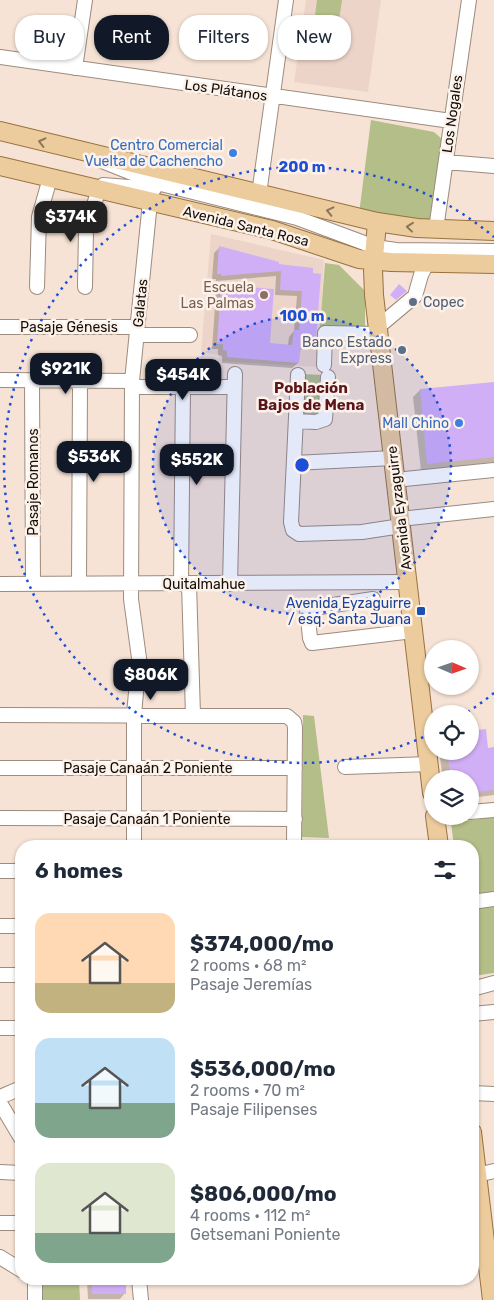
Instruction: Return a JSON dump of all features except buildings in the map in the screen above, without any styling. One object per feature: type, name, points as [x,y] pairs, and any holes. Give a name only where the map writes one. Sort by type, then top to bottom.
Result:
[{"type":"main road","points":[[0,131],[377,222],[436,229],[494,230]]},
{"type":"main road","name":"Avenida Santa Rosa","points":[[1,168],[91,187],[272,230],[346,255],[374,253],[427,263],[494,264]]},
{"type":"main road","name":"Avenida Eyzaguirre","points":[[377,222],[374,253],[374,295],[430,770]]},
{"type":"main road","points":[[346,255],[360,270],[374,295]]},
{"type":"main road","points":[[436,825],[438,840]]},
{"type":"main road","points":[[479,1152],[486,1173],[479,1218]]},
{"type":"main road","points":[[479,1226],[490,1245],[492,1300]]},
{"type":"street","points":[[75,68],[85,0]]},
{"type":"street","points":[[259,194],[286,0]]},
{"type":"street","name":"Los Nogales","points":[[436,229],[468,0]]},
{"type":"street","name":"Los Plátanos","points":[[0,58],[451,121]]},
{"type":"street","points":[[83,152],[156,183],[297,218],[374,253],[396,250],[494,251]]},
{"type":"street","points":[[446,162],[494,166]]},
{"type":"street","points":[[36,287],[39,217],[50,178]]},
{"type":"street","points":[[85,288],[86,230],[91,187],[132,186],[163,191],[286,221],[374,253],[393,255],[494,256]]},
{"type":"street","name":"Galatas","points":[[134,840],[134,715],[140,658],[131,603],[132,384],[150,202]]},
{"type":"street","points":[[296,421],[316,422],[325,419],[325,332],[378,330],[415,296],[421,275],[427,263]]},
{"type":"street","name":"Pasaje Génesis","points":[[0,327],[137,331],[190,335]]},
{"type":"street","points":[[298,375],[290,522],[293,530],[299,534],[362,532],[400,522],[494,509]]},
{"type":"street","points":[[0,380],[80,381],[183,387],[235,381],[230,584]]},
{"type":"street","name":"Pasaje Romanos","points":[[32,380],[33,584]]},
{"type":"street","points":[[79,584],[80,381]]},
{"type":"street","points":[[183,387],[185,584],[193,715]]},
{"type":"street","points":[[294,463],[393,458]]},
{"type":"street","points":[[396,480],[494,470]]},
{"type":"street","name":"Quitalmahue","points":[[0,584],[408,582]]},
{"type":"street","points":[[373,599],[307,609],[312,643],[413,631]]},
{"type":"street","points":[[0,715],[283,715],[292,719],[296,728],[294,840]]},
{"type":"street","points":[[345,767],[429,764]]},
{"type":"street","name":"Pasaje Canaán 2 Poniente","points":[[0,768],[295,768]]},
{"type":"street","points":[[479,811],[494,810]]},
{"type":"street","name":"Pasaje Canaán 1 Poniente","points":[[0,818],[295,819]]},
{"type":"street","points":[[0,871],[15,872]]},
{"type":"street","points":[[479,901],[494,900]]},
{"type":"street","points":[[0,926],[15,926]]},
{"type":"street","points":[[0,975],[15,975]]},
{"type":"street","points":[[479,987],[494,983]]},
{"type":"street","points":[[479,1013],[494,1012]]},
{"type":"street","points":[[0,1028],[15,1028]]},
{"type":"street","points":[[0,1097],[15,1091]]},
{"type":"street","points":[[479,1093],[494,1094]]},
{"type":"street","points":[[0,1103],[15,1128]]},
{"type":"street","points":[[0,1172],[15,1173]]},
{"type":"street","points":[[0,1223],[15,1223]]},
{"type":"street","points":[[0,1257],[15,1266]]},
{"type":"street","points":[[35,1285],[36,1300]]},
{"type":"street","points":[[140,1285],[141,1300]]},
{"type":"shaded area","points":[[306,0],[381,0],[368,92],[294,82],[297,60],[351,60],[351,15],[304,15]]},
{"type":"shaded area","name":"Escuela Las Palmas","points":[[211,234],[324,260],[318,367],[219,361],[219,355],[201,352]]},
{"type":"green space","points":[[317,0],[342,0],[340,15],[315,15]]},
{"type":"green space","points":[[371,120],[434,132],[443,140],[432,223],[359,214]]},
{"type":"green space","points":[[325,263],[339,265],[365,291],[365,330],[320,327]]},
{"type":"green space","points":[[303,374],[323,375],[321,416],[300,415]]},
{"type":"green space","points":[[303,715],[314,716],[329,838],[302,837]]},
{"type":"green space","points":[[494,817],[494,973],[479,975],[479,840],[453,840],[451,825],[479,825],[479,819]]},
{"type":"green space","points":[[37,1285],[79,1285],[80,1300],[38,1300]]},
{"type":"place","name":"Centro Comercial Vuelta de Cachencho","points":[[233,153]]},
{"type":"place","name":"Escuela Las Palmas","points":[[264,295]]},
{"type":"place","name":"Copec","points":[[413,302]]},
{"type":"place","name":"Banco Estado Express","points":[[402,350]]},
{"type":"place","name":"Mall Chino","points":[[459,423]]},
{"type":"place","name":"Avenida Eyzaguirre / esq. Santa Juana","points":[[421,611]]},
{"type":"district","name":"Población Bajos de Mena","points":[[311,396]]}]
